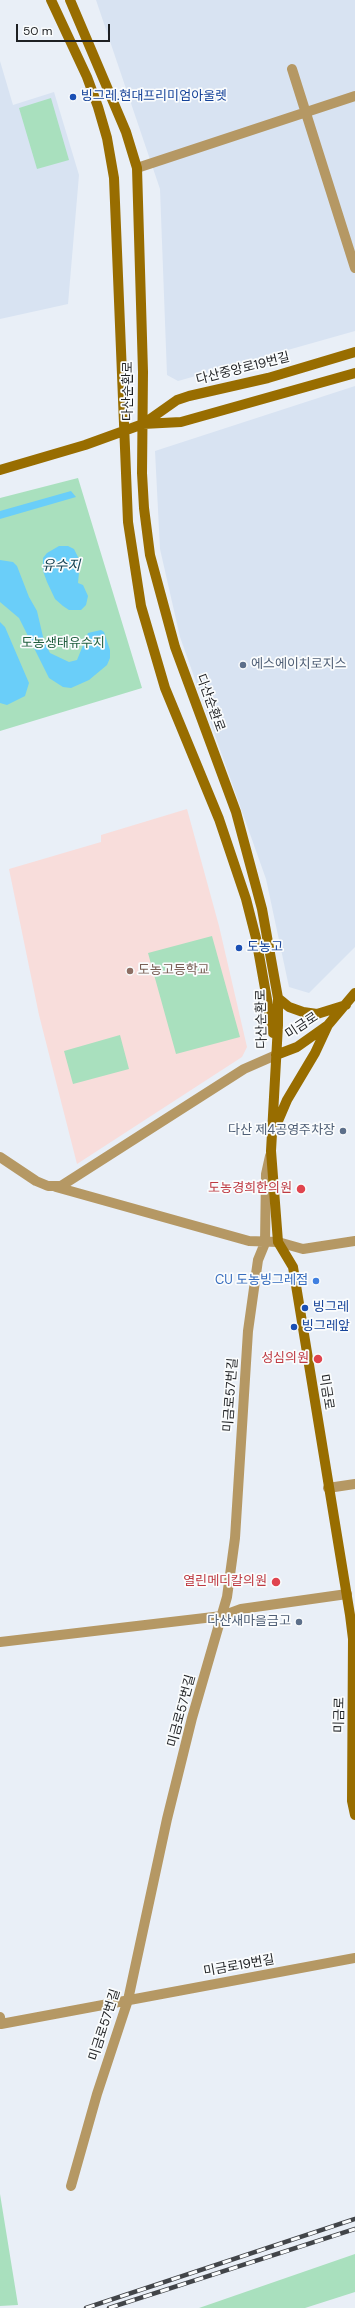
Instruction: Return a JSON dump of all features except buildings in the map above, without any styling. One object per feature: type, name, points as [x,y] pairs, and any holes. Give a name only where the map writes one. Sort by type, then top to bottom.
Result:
[{"type":"street","name":"다산순환로","points":[[51,0],[98,107],[107,138],[114,178],[129,528],[141,606],[165,688],[218,819],[246,898],[256,938],[276,1055]]},
{"type":"street","name":"다산순환로","points":[[70,0],[126,132],[137,168],[144,508],[150,555],[176,646],[236,812],[262,909],[278,998],[276,1055]]},
{"type":"street","points":[[292,69],[355,268]]},
{"type":"street","points":[[137,168],[355,96]]},
{"type":"street","name":"다산중앙로19번길","points":[[0,470],[85,445],[142,424],[183,398],[268,378],[355,352]]},
{"type":"street","name":"다산중앙로19번길","points":[[142,424],[181,422],[355,373]]},
{"type":"street","name":"미금로","points":[[355,993],[328,1025],[297,1047],[276,1055],[271,1151],[278,1242],[293,1267],[328,1488],[354,1639],[352,1801],[355,1815]]},
{"type":"street","points":[[278,998],[289,1007],[303,1012],[317,1014],[346,1005]]},
{"type":"street","points":[[272,1134],[287,1100],[315,1053],[328,1025]]},
{"type":"street","points":[[52,1186],[62,1186],[244,1069],[276,1055]]},
{"type":"street","points":[[265,1242],[266,1174],[271,1151]]},
{"type":"street","points":[[0,1157],[36,1181],[249,1240],[278,1242],[303,1249],[355,1241]]},
{"type":"street","name":"미금로57번길","points":[[71,2186],[96,2094],[128,2000],[167,1819],[192,1718],[227,1597],[235,1538],[248,1331],[258,1260],[265,1242]]},
{"type":"street","points":[[258,1260],[278,1242]]},
{"type":"street","points":[[328,1488],[355,1484]]},
{"type":"street","points":[[0,1642],[222,1616],[241,1608],[347,1594]]},
{"type":"street","name":"미금로19번길","points":[[0,2017],[1,2024],[355,1958]]},
{"type":"shaded area","points":[[96,0],[355,0],[355,331],[178,381],[167,375],[160,189]]},
{"type":"shaded area","points":[[0,61],[13,105],[54,92],[79,175],[68,304],[0,319]]},
{"type":"shaded area","points":[[355,386],[355,947],[309,993],[289,987],[266,879],[180,637],[160,549],[155,451]]},
{"type":"shaded area","name":"도농고등학교","points":[[187,809],[219,926],[247,1047],[242,1057],[77,1164],[39,1015],[9,869],[101,842],[101,835]]},
{"type":"green space","points":[[51,98],[69,160],[37,169],[19,108]]},
{"type":"green space","name":"도농생태유수지","points":[[78,478],[142,688],[0,731],[0,498]]},
{"type":"green space","points":[[212,936],[240,1037],[176,1054],[148,953]]},
{"type":"green space","points":[[120,1035],[129,1069],[73,1084],[64,1051]]},
{"type":"green space","points":[[0,2194],[18,2305],[0,2306]]},
{"type":"green space","points":[[355,2254],[355,2292],[305,2308],[199,2308]]},
{"type":"water","points":[[71,491],[76,497],[0,519],[0,511]]},
{"type":"water","name":"유수지","points":[[59,546],[68,546],[74,549],[80,561],[78,583],[83,585],[88,596],[86,605],[81,610],[69,610],[55,599],[43,571],[43,558],[47,553]]},
{"type":"water","points":[[0,560],[13,562],[17,566],[29,597],[37,611],[44,641],[50,653],[69,662],[77,660],[88,633],[101,630],[104,632],[110,650],[110,658],[107,665],[89,680],[71,688],[63,687],[49,678],[19,618],[0,602]]},
{"type":"water","points":[[0,622],[5,627],[29,683],[25,696],[7,705],[0,703]]},
{"type":"railway","points":[[86,2308],[355,2219]]},
{"type":"railway","points":[[109,2308],[355,2229]]},
{"type":"place","name":"빙그레.현대프리미엄아울렛","points":[[73,97]]},
{"type":"place","name":"에스에이치로지스","points":[[243,665]]},
{"type":"place","name":"도농고","points":[[239,948]]},
{"type":"place","name":"도농고등학교","points":[[130,971]]},
{"type":"place","name":"다산 제4공영주차장","points":[[343,1131]]},
{"type":"place","name":"도농경희한의원","points":[[301,1189]]},
{"type":"place","name":"CU 도농빙그레점","points":[[316,1281]]},
{"type":"place","name":"빙그레","points":[[305,1308]]},
{"type":"place","name":"빙그레앞","points":[[294,1327]]},
{"type":"place","name":"성심의원","points":[[318,1359]]},
{"type":"place","name":"열린메디칼의원","points":[[276,1582]]},
{"type":"place","name":"다산새마을금고","points":[[299,1622]]}]
